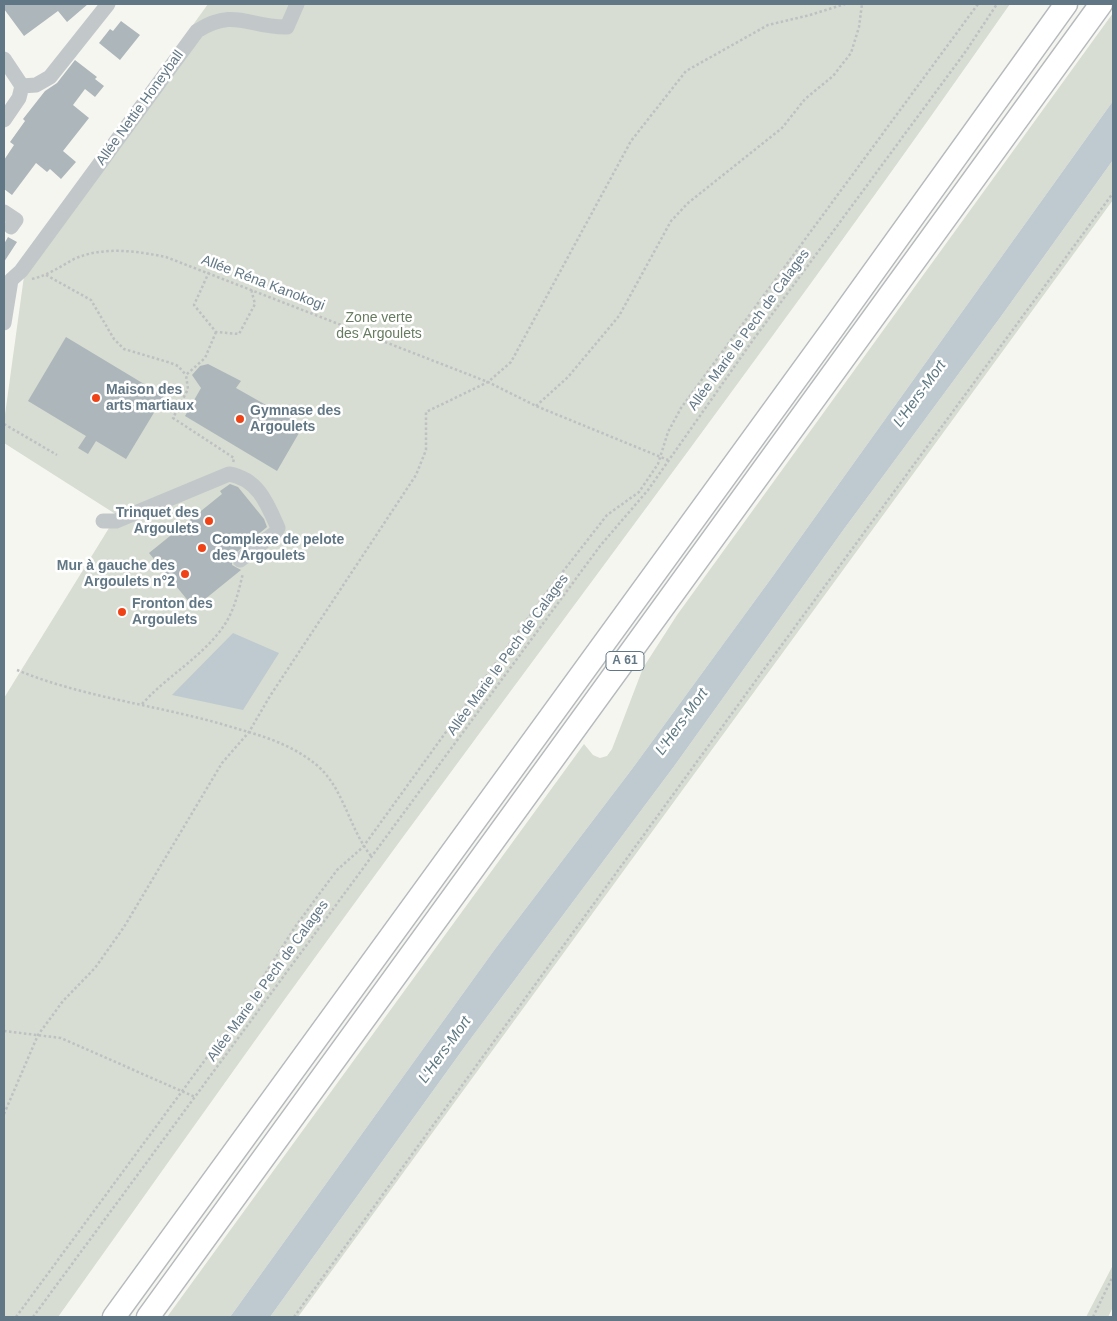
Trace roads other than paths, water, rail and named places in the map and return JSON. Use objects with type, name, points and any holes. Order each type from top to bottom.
[{"type":"highway","name":"A 61","points":[[114,1317],[869,279],[1066,4]]},
{"type":"highway","name":"A 61","points":[[148,1317],[1101,4]]},
{"type":"street","points":[[22,86],[36,85],[50,76],[108,4]]},
{"type":"street","name":"Allée Nettie Honeyball","points":[[7,280],[21,271],[197,31],[222,19],[244,20],[267,26],[287,27],[297,4]]},
{"type":"street","points":[[4,59],[22,86],[19,98],[4,120]]},
{"type":"street","points":[[4,212],[16,220],[11,227]]},
{"type":"street","points":[[4,323],[7,280]]},
{"type":"street","points":[[102,521],[116,521],[229,474],[240,476],[257,487],[278,528],[275,533],[240,560]]},
{"type":"water","name":"L'Hers-Mort","points":[[1113,101],[1113,160],[1002,315],[844,529],[675,765],[466,1045],[270,1317],[230,1317],[495,949],[632,769],[770,580]]},
{"type":"water","points":[[233,633],[279,653],[243,710],[172,695]]},
{"type":"place","name":"Maison des arts martiaux","points":[[96,398]]},
{"type":"place","name":"Gymnase des Argoulets","points":[[240,419]]},
{"type":"place","name":"Trinquet des Argoulets","points":[[209,521]]},
{"type":"place","name":"Complexe de pelote des Argoulets","points":[[202,548]]},
{"type":"place","name":"Mur à gauche des Argoulets n°2","points":[[185,574]]},
{"type":"place","name":"Fronton des Argoulets","points":[[122,612]]},
{"type":"park label","name":"Zone verte des Argoulets","points":[[379,326]]}]
